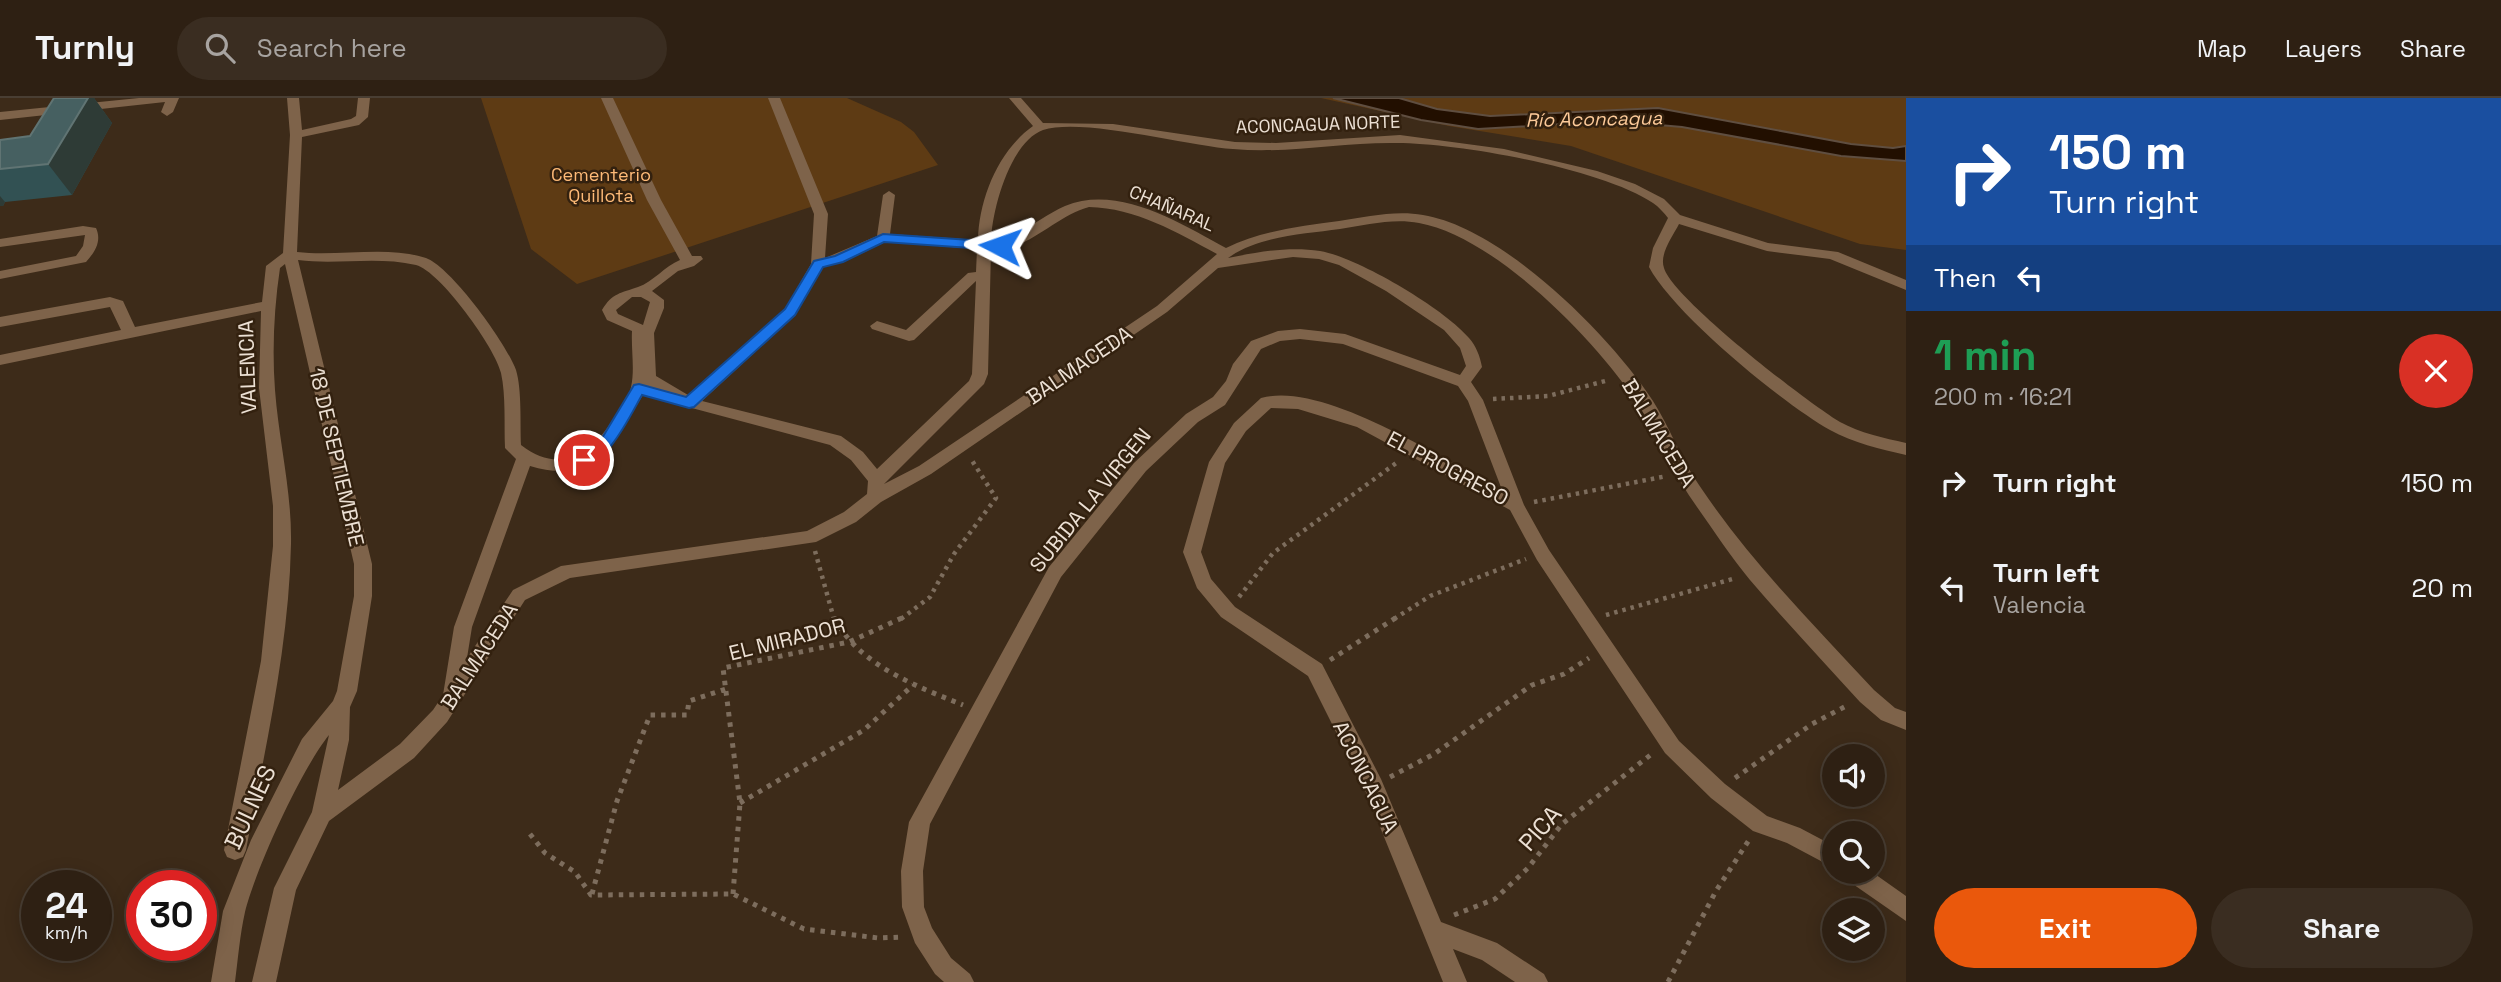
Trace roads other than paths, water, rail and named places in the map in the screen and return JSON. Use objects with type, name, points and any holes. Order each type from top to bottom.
[{"type":"street","points":[[0,116],[173,98],[167,112]]},
{"type":"street","name":"18 DE SEPTIEMBRE","points":[[293,98],[296,135],[290,255],[362,564],[363,596],[347,691],[340,707],[339,740],[322,814]]},
{"type":"street","points":[[296,135],[355,122],[362,117],[364,98]]},
{"type":"street","points":[[290,255],[313,258],[375,257],[423,262],[443,277],[495,342],[509,372],[513,449],[524,459],[554,467],[584,460],[607,442],[639,389],[639,329],[620,323],[609,310],[617,298],[642,291],[673,268],[693,261],[654,200],[607,98]]},
{"type":"street","points":[[689,403],[790,312],[818,264],[821,214],[774,98]]},
{"type":"street","points":[[639,389],[835,440],[857,456],[876,488],[976,384],[980,374],[985,219],[990,195],[1017,152],[1033,131],[1040,127],[1016,98]]},
{"type":"street","name":"ACONCAGUA NORTE","points":[[1040,127],[1108,127],[1209,144],[1264,148],[1401,139],[1529,156],[1637,190],[1664,204],[1675,218]]},
{"type":"street","points":[[818,264],[839,259],[883,238],[889,195]]},
{"type":"street","name":"CHAÑARAL","points":[[883,238],[986,246],[1009,243],[1071,208],[1098,201],[1132,209],[1226,253]]},
{"type":"street","name":"BALMACEDA","points":[[264,982],[285,888],[322,814],[407,751],[451,701],[519,595],[546,579],[567,571],[810,537],[850,517],[876,488],[960,446],[1162,309],[1226,253],[1248,242],[1366,220],[1398,217],[1435,222],[1478,240],[1516,267],[1564,309],[1626,375],[1706,511],[1755,573],[1867,696],[1888,714],[1906,721]]},
{"type":"street","points":[[1906,285],[1833,255],[1767,247],[1675,218],[1658,253],[1656,269],[1669,289],[1716,333],[1824,419],[1856,434],[1906,449]]},
{"type":"street","points":[[0,243],[83,230],[91,231],[92,235],[87,254],[81,259],[0,275]]},
{"type":"street","points":[[1212,266],[1249,257],[1300,251],[1322,253],[1353,264],[1449,327],[1473,352],[1474,366],[1463,382],[1475,400],[1516,505]]},
{"type":"street","name":"VALENCIA","points":[[235,850],[277,618],[282,545],[280,484],[267,387],[268,305],[274,266],[290,255]]},
{"type":"street","points":[[877,326],[909,336],[973,276],[982,276]]},
{"type":"street","points":[[642,291],[657,300],[657,308],[647,333],[648,378],[689,403]]},
{"type":"street","points":[[0,322],[110,302],[118,304],[130,333]]},
{"type":"street","points":[[0,360],[268,305]]},
{"type":"street","name":"SUBIDA LA VIRGEN","points":[[962,982],[943,965],[923,935],[913,907],[912,871],[920,822],[1055,572],[1140,467],[1192,418],[1219,401],[1233,383],[1238,368],[1256,345],[1278,335],[1300,334],[1345,339],[1463,382]]},
{"type":"street","name":"EL PROGRESO","points":[[1228,612],[1203,583],[1192,552],[1217,462],[1255,411],[1267,402],[1303,404],[1357,421],[1414,450],[1473,485],[1516,505],[1585,620],[1672,747],[1718,791],[1760,824],[1792,835],[1822,851]]},
{"type":"street","points":[[451,701],[463,627],[524,459]]},
{"type":"street","name":"ACONCAGUA","points":[[1228,612],[1315,670],[1374,786],[1455,982]]},
{"type":"street","name":"BULNES","points":[[223,982],[234,911],[259,847],[309,745],[340,707]]},
{"type":"street","points":[[1871,884],[1906,910]]},
{"type":"street","points":[[1431,926],[1489,951],[1536,982]]},
{"type":"water","name":"Río Aconcagua","points":[[1333,98],[1399,98],[1437,109],[1490,116],[1658,108],[1851,144],[1893,148],[1906,146],[1906,161],[1841,156],[1682,127],[1614,121],[1478,129],[1421,120]]},
{"type":"park label","name":"Cementerio Quillota","points":[[601,184]]}]
